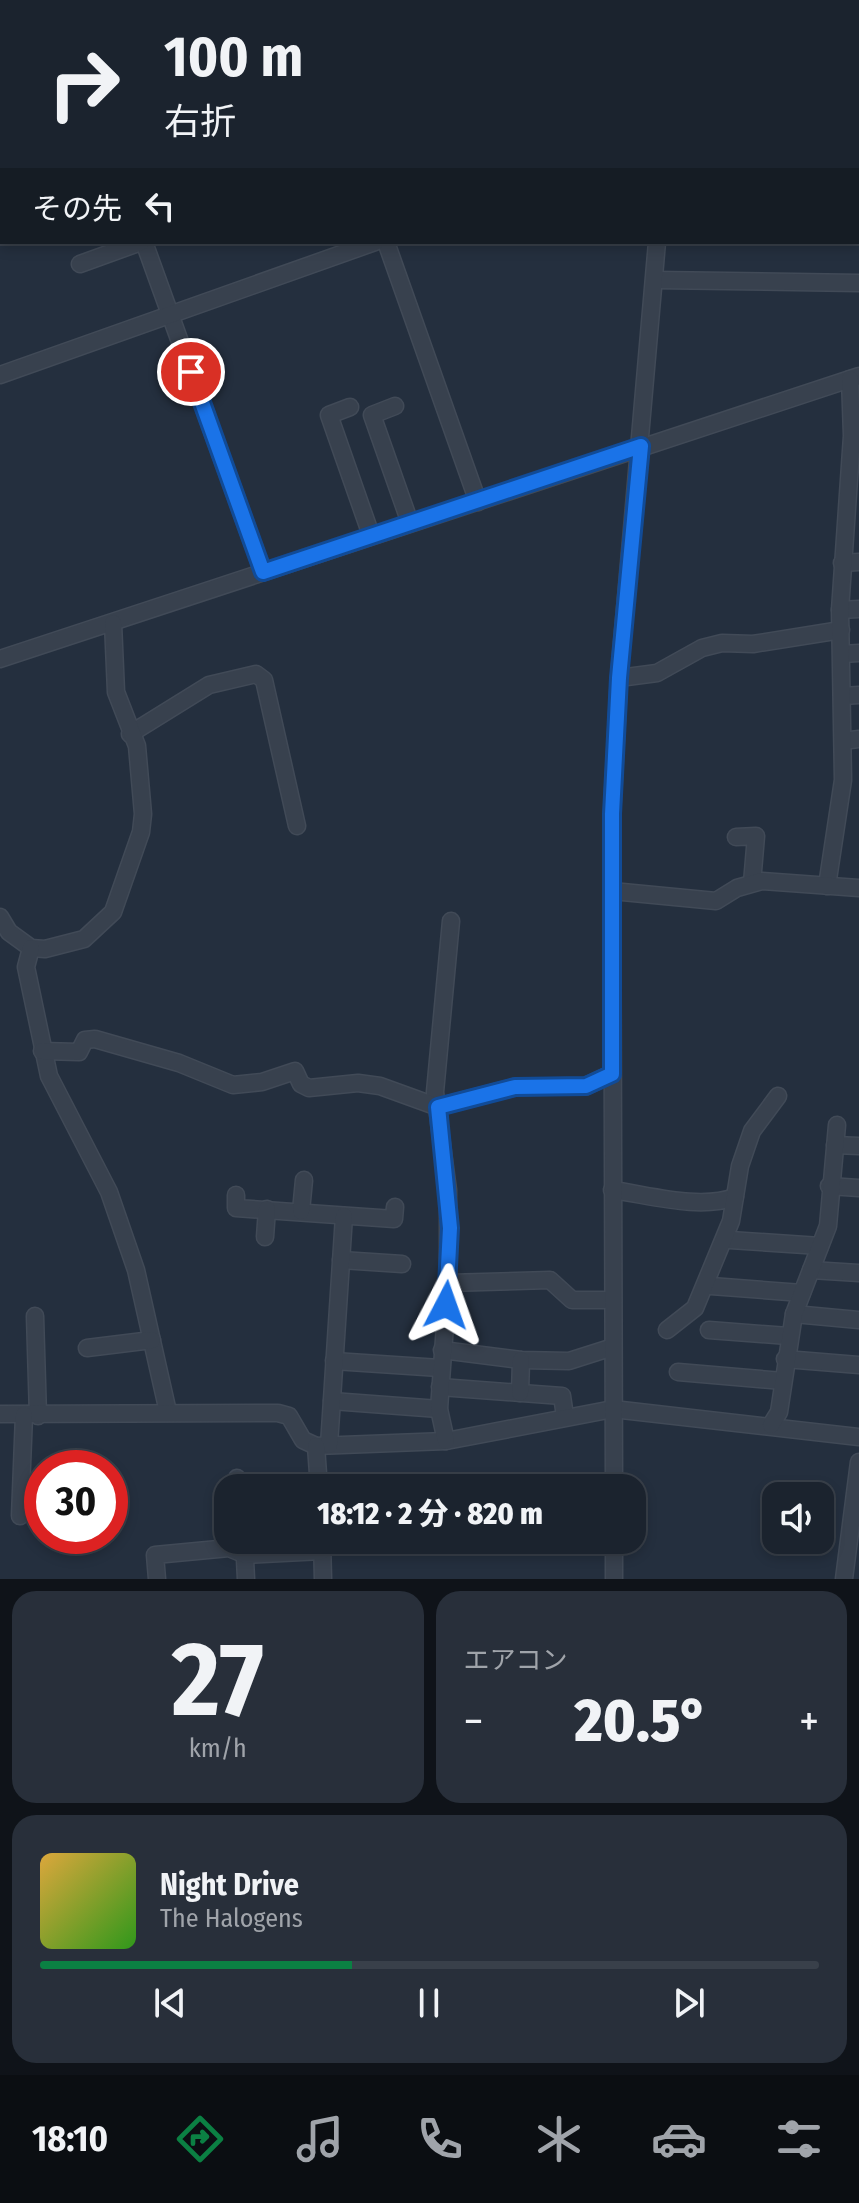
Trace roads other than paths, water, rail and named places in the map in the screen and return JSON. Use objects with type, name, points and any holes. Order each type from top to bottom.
[{"type":"street","points":[[80,264],[136,244]]},
{"type":"street","points":[[143,244],[263,572]]},
{"type":"street","points":[[0,375],[369,244]]},
{"type":"street","points":[[387,244],[478,502]]},
{"type":"street","points":[[614,1474],[612,891],[619,678],[657,244]]},
{"type":"street","points":[[655,280],[859,283]]},
{"type":"street","points":[[0,659],[848,380],[852,436],[851,518],[842,563],[840,610],[841,630],[851,653],[851,740],[827,886]]},
{"type":"street","points":[[395,406],[372,415],[410,523]]},
{"type":"street","points":[[350,407],[329,415],[371,535]]},
{"type":"street","points":[[842,563],[859,562]]},
{"type":"street","points":[[840,610],[859,609]]},
{"type":"street","points":[[2,928],[31,948],[45,949],[77,943],[113,912],[141,832],[143,814],[137,746],[116,692],[113,623]]},
{"type":"street","points":[[619,678],[657,673],[702,648],[722,643],[753,644],[841,630]]},
{"type":"street","points":[[130,734],[209,685],[256,674],[264,680],[297,826]]},
{"type":"street","points":[[736,837],[756,836],[752,883]]},
{"type":"street","points":[[612,891],[716,901],[752,883],[859,888]]},
{"type":"street","points":[[446,1441],[439,1409],[448,1283],[448,1190],[438,1107],[437,1052],[451,921]]},
{"type":"street","points":[[31,948],[26,967],[42,1051],[57,1095],[109,1192],[136,1270],[168,1412]]},
{"type":"street","points":[[42,1051],[59,1054],[79,1052],[85,1040],[95,1039],[179,1063],[233,1085],[262,1082],[295,1071],[301,1084],[309,1088],[358,1083],[380,1086],[438,1107],[515,1087],[586,1086],[612,1074]]},
{"type":"street","points":[[667,1330],[695,1308],[731,1221],[752,1131],[778,1096]]},
{"type":"street","points":[[771,1425],[779,1412],[788,1336],[794,1314],[828,1226],[829,1186],[837,1125]]},
{"type":"street","points":[[835,1145],[859,1146]]},
{"type":"street","points":[[301,1211],[304,1180]]},
{"type":"street","points":[[829,1186],[859,1188]]},
{"type":"street","points":[[612,1190],[683,1200],[721,1202],[735,1197]]},
{"type":"street","points":[[236,1195],[236,1208],[394,1219],[395,1207]]},
{"type":"street","points":[[265,1237],[267,1209]]},
{"type":"street","points":[[320,1474],[332,1401],[344,1216]]},
{"type":"street","points":[[730,1240],[820,1246]]},
{"type":"street","points":[[341,1260],[402,1264]]},
{"type":"street","points":[[811,1270],[859,1273]]},
{"type":"street","points":[[448,1283],[550,1280],[572,1300],[613,1300]]},
{"type":"street","points":[[711,1286],[802,1293]]},
{"type":"street","points":[[794,1314],[859,1320]]},
{"type":"street","points":[[20,1516],[31,1416],[35,1316]]},
{"type":"street","points":[[709,1330],[788,1336]]},
{"type":"street","points":[[87,1348],[152,1340]]},
{"type":"street","points":[[442,1350],[521,1360],[569,1361],[613,1347]]},
{"type":"street","points":[[785,1359],[859,1365]]},
{"type":"street","points":[[520,1393],[521,1360]]},
{"type":"street","points":[[334,1361],[440,1368]]},
{"type":"street","points":[[678,1372],[783,1381]]},
{"type":"street","points":[[440,1387],[562,1396],[565,1416]]},
{"type":"street","points":[[332,1401],[439,1409]]},
{"type":"street","points":[[0,1414],[278,1413],[289,1416],[303,1440],[323,1446],[446,1441],[613,1409],[859,1437]]},
{"type":"street","points":[[844,1579],[859,1462]]},
{"type":"street","points":[[157,1579],[155,1555],[214,1549]]},
{"type":"street","points":[[245,1554],[246,1579]]},
{"type":"street","points":[[322,1554],[323,1579]]},
{"type":"street","points":[[614,1554],[614,1579]]}]
